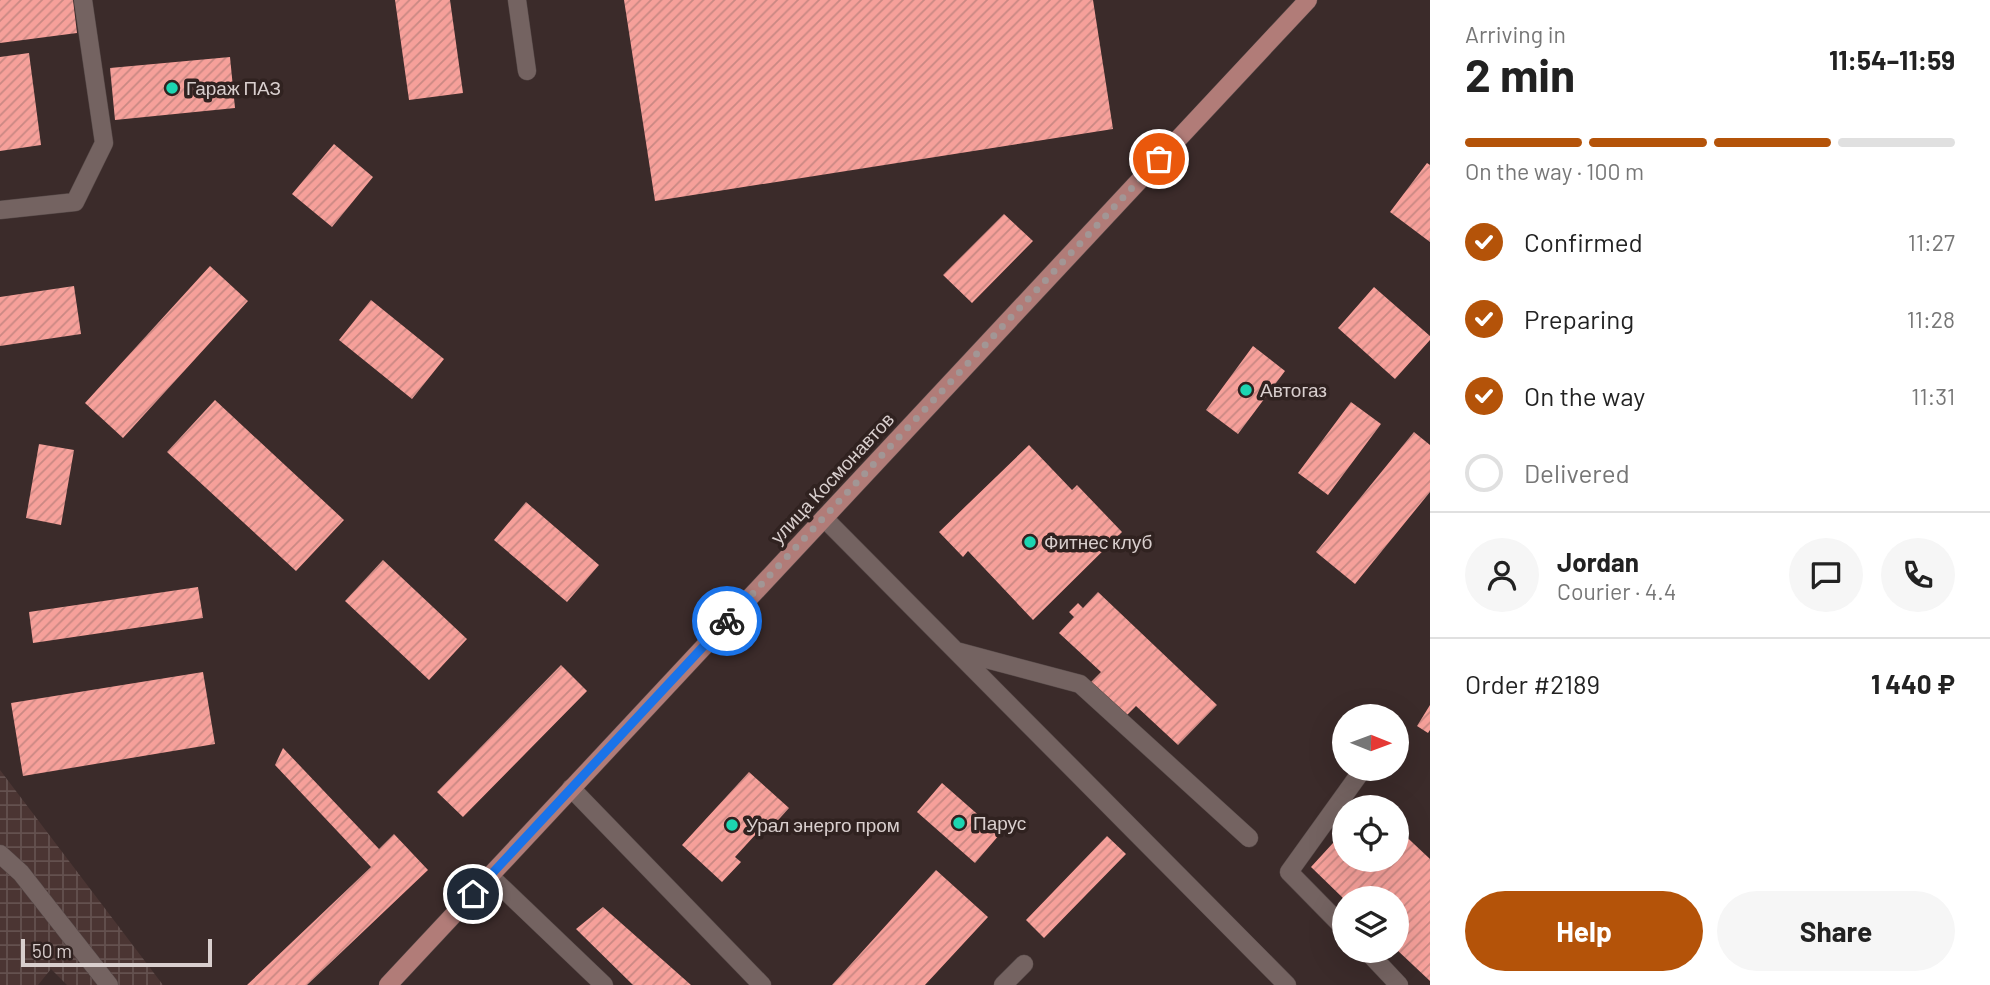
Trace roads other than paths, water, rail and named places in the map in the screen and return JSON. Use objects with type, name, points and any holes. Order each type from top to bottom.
[{"type":"main road","name":"улица Космонавтов","points":[[388,985],[1308,0]]},
{"type":"lane","points":[[0,210],[75,202],[104,143],[83,0]]},
{"type":"lane","points":[[517,0],[527,71]]},
{"type":"lane","points":[[824,518],[1287,985]]},
{"type":"lane","points":[[956,651],[1080,684],[1249,838]]},
{"type":"lane","points":[[1332,916],[1289,872],[1354,781]]},
{"type":"lane","points":[[571,788],[762,985]]},
{"type":"lane","points":[[0,854],[21,873],[108,985]]},
{"type":"lane","points":[[490,876],[604,985]]},
{"type":"lane","points":[[1378,963],[1399,985]]},
{"type":"lane","points":[[1003,985],[1024,964]]},
{"type":"place","name":"Гараж ПАЗ","points":[[172,88]]},
{"type":"place","name":"Автогаз","points":[[1246,390]]},
{"type":"place","name":"Фитнес клуб","points":[[1030,542]]},
{"type":"place","name":"Парус","points":[[959,823]]},
{"type":"place","name":"Урал энерго пром","points":[[732,825]]}]
